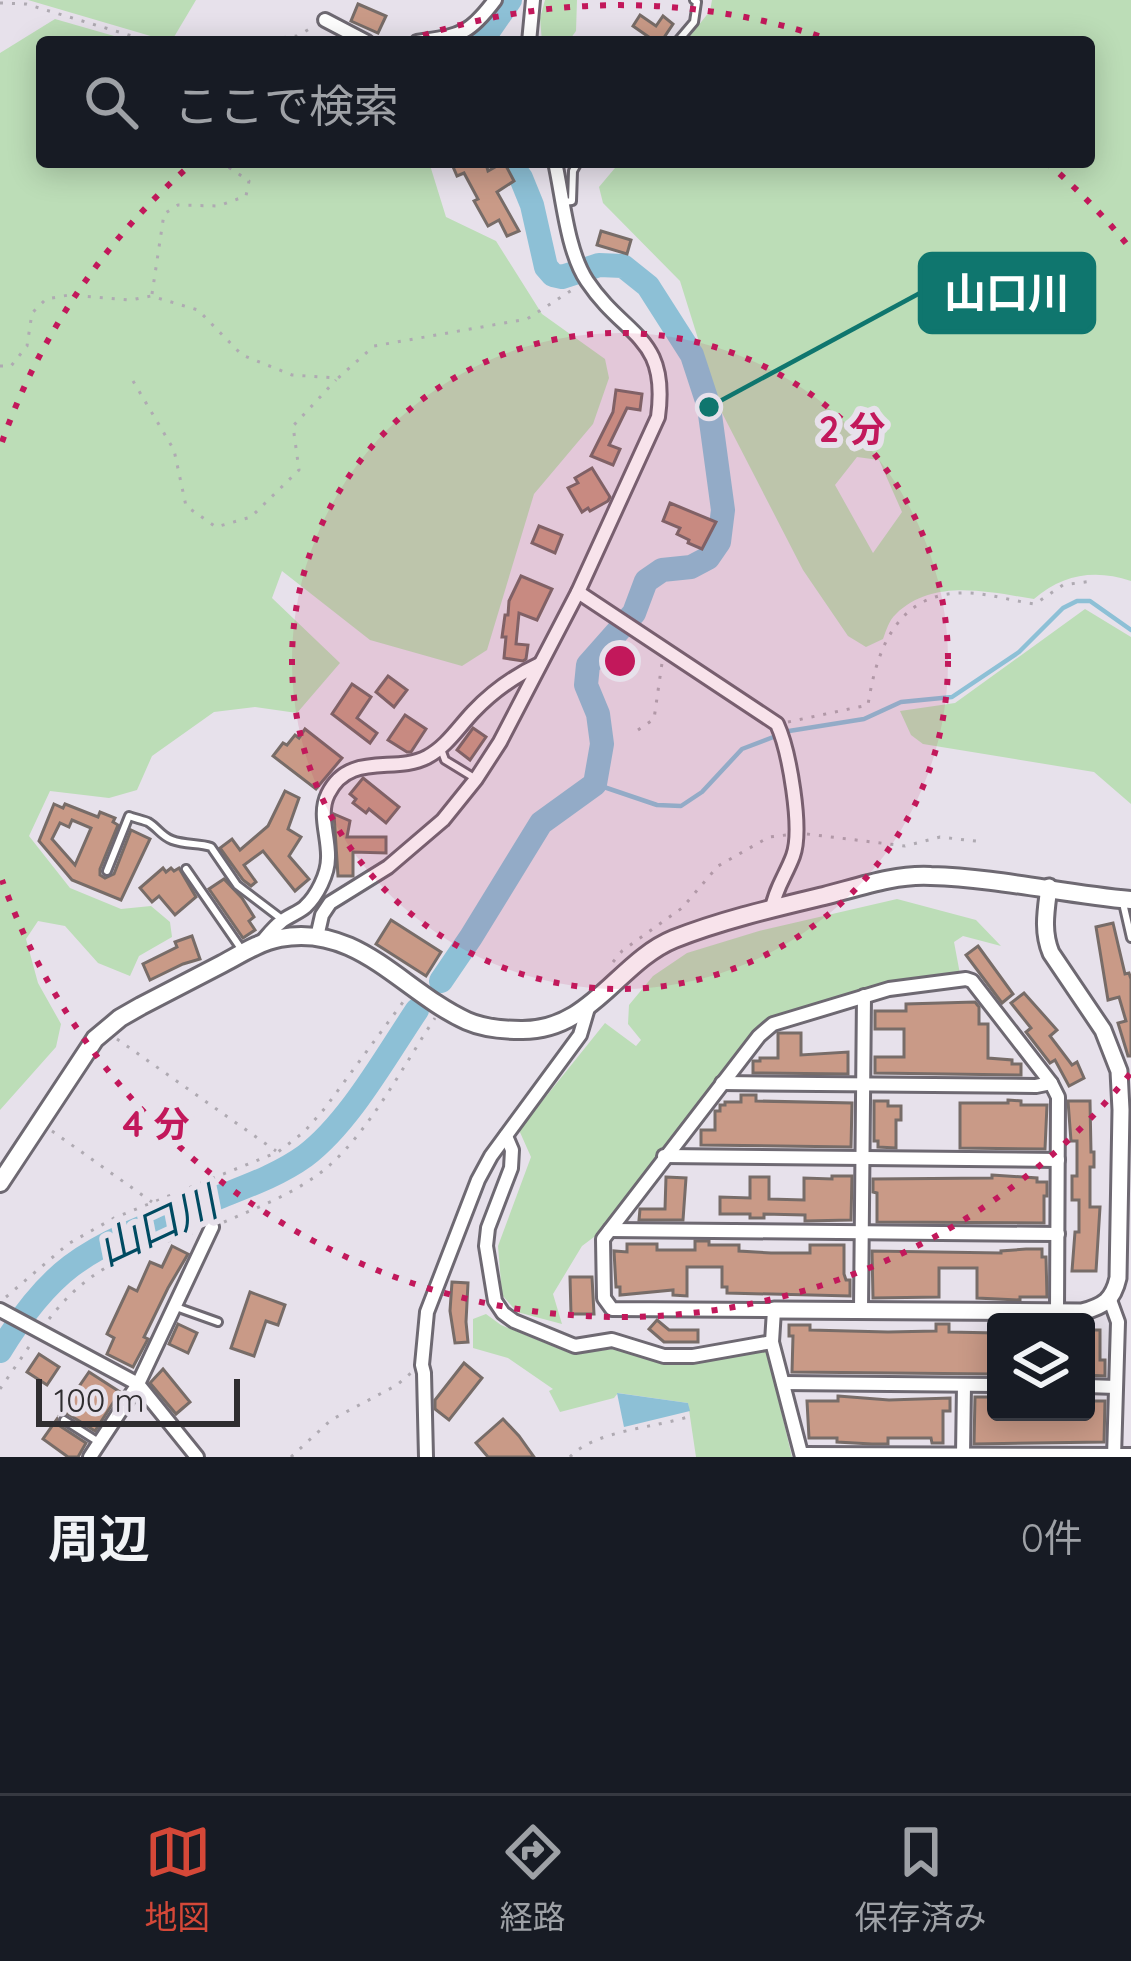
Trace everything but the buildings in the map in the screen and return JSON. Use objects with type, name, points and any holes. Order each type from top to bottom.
[{"type":"main road","points":[[0,1184],[85,1053],[105,1031],[141,1006],[276,939],[316,937],[346,943],[470,1023],[527,1031],[588,1008],[669,941],[895,878],[929,875],[1126,900]]},
{"type":"street","points":[[454,36],[480,20],[495,0]]},
{"type":"street","points":[[529,36],[531,1]]},
{"type":"street","points":[[325,20],[356,36]]},
{"type":"street","points":[[316,937],[330,903],[388,867],[442,820],[476,779],[578,592],[658,417],[662,390],[658,366],[648,347],[586,280],[575,256],[556,168]]},
{"type":"street","points":[[578,592],[777,724],[785,743],[797,833],[794,854],[772,909]]},
{"type":"street","points":[[251,949],[304,908],[316,892],[328,861],[324,808],[339,780],[372,764],[406,764],[441,749],[497,689],[541,663]]},
{"type":"street","points":[[1048,887],[1046,941],[1103,1030],[1119,1071],[1118,1278],[1110,1300],[1082,1312],[1058,1312],[612,1309],[604,1298],[603,1239],[759,1036],[773,1024],[864,996],[966,979],[1058,1097],[1058,1312]]},
{"type":"street","points":[[861,1310],[864,996]]},
{"type":"street","points":[[426,1457],[422,1365],[427,1312],[478,1180],[580,1035],[588,1008]]},
{"type":"street","points":[[722,1083],[1051,1083]]},
{"type":"street","points":[[506,1136],[512,1150],[511,1168],[486,1246],[495,1301],[514,1321],[574,1346],[612,1340],[664,1356],[693,1356],[772,1342]]},
{"type":"street","points":[[664,1156],[1058,1160]]},
{"type":"street","points":[[91,1457],[138,1384],[212,1227]]},
{"type":"street","points":[[610,1230],[1058,1234]]},
{"type":"street","points":[[1110,1300],[1118,1322],[1114,1457]]},
{"type":"street","points":[[0,1306],[138,1384],[196,1457]]},
{"type":"street","points":[[774,1310],[772,1342],[802,1455],[1131,1455]]},
{"type":"street","points":[[783,1383],[987,1385]]},
{"type":"street","points":[[963,1455],[964,1385]]},
{"type":"street","points":[[1095,1386],[1116,1387]]},
{"type":"lane","points":[[682,36],[694,22],[694,0]]},
{"type":"lane","points":[[564,202],[572,201],[575,168]]},
{"type":"lane","points":[[441,749],[445,760],[476,779]]},
{"type":"lane","points":[[107,872],[129,816],[147,821],[174,841],[205,844],[237,885],[283,920]]},
{"type":"lane","points":[[186,869],[251,949]]},
{"type":"lane","points":[[1126,900],[1131,938]]},
{"type":"lane","points":[[304,908],[330,903]]},
{"type":"lane","points":[[174,1306],[218,1322]]},
{"type":"lane","points":[[64,1420],[100,1442]]},
{"type":"path","points":[[0,3],[26,4],[132,36]]},
{"type":"path","points":[[298,36],[325,20]]},
{"type":"path","points":[[152,296],[164,214],[178,205],[218,206],[246,196],[249,181],[230,168]]},
{"type":"path","points":[[133,381],[174,450],[186,506],[216,527],[251,518],[299,470],[293,426],[374,346],[527,319],[586,280]]},
{"type":"path","points":[[0,366],[11,366],[27,346],[32,314],[46,298],[131,300],[152,296],[198,310],[242,355],[292,375],[338,379]]},
{"type":"path","points":[[777,724],[868,704],[873,673],[897,621],[925,599],[968,593],[1035,604],[1064,585],[1092,581]]},
{"type":"path","points":[[638,730],[654,719],[664,649]]},
{"type":"path","points":[[610,966],[622,951],[682,908],[718,866],[769,838],[797,833],[905,846],[940,837],[984,842]]},
{"type":"path","points":[[0,1306],[68,1244],[114,1219],[278,1152],[304,1132],[414,987]]},
{"type":"path","points":[[0,1389],[63,1301],[91,1276],[118,1258],[280,1198],[328,1166],[354,1140],[442,1007]]},
{"type":"path","points":[[105,1031],[278,1152]]},
{"type":"path","points":[[39,1122],[154,1203]]},
{"type":"path","points":[[291,1457],[331,1420],[397,1385],[422,1365]]},
{"type":"path","points":[[570,1457],[580,1447],[605,1437],[691,1416]]},
{"type":"green space","points":[[28,0],[196,0],[175,36],[151,36]]},
{"type":"green space","points":[[545,0],[577,0],[572,36],[542,36]]},
{"type":"green space","points":[[712,0],[1131,0],[1131,581],[1080,576],[1034,599],[962,590],[927,595],[894,616],[883,639],[866,647],[848,636],[803,570],[720,409],[680,281],[603,203],[599,187],[615,168],[1095,168],[1095,36],[690,36],[710,11]],"holes":[[[857,457],[879,460],[902,512],[873,553],[835,485]]]},
{"type":"green space","points":[[55,19],[114,36],[36,36],[36,168],[431,168],[446,217],[496,241],[542,314],[605,359],[609,378],[593,424],[534,494],[487,650],[462,666],[370,640],[282,571],[272,598],[340,663],[297,713],[255,707],[214,712],[152,756],[137,790],[109,798],[50,791],[29,836],[70,888],[121,909],[151,906],[170,922],[172,937],[139,956],[130,976],[98,963],[65,926],[38,921],[26,939],[38,983],[61,1024],[56,1047],[0,1110],[0,53]]},
{"type":"green space","points":[[1085,609],[1131,637],[1131,804],[1094,772],[923,744],[911,735],[900,711],[955,703]]},
{"type":"green space","points":[[897,899],[976,920],[1001,946],[963,936],[954,942],[960,974],[879,985],[765,1023],[598,1234],[582,1246],[553,1294],[562,1324],[517,1312],[502,1295],[498,1246],[531,1157],[519,1130],[605,1023],[636,1046],[641,1040],[628,1024],[629,1005],[653,976],[687,953]]},
{"type":"green space","points":[[486,1314],[501,1325],[572,1354],[614,1349],[656,1361],[693,1362],[767,1351],[792,1457],[696,1457],[688,1403],[618,1393],[560,1412],[549,1391],[553,1389],[508,1358],[473,1348],[473,1319]]},
{"type":"water","points":[[617,1393],[688,1403],[690,1411],[624,1427]]},
{"type":"waterway","name":"山口川","points":[[485,36],[510,0]]},
{"type":"waterway","name":"山口川","points":[[441,981],[541,823],[595,784],[602,744],[598,714],[586,685],[588,665],[634,613],[646,581],[662,570],[691,567],[708,558],[719,542],[723,510],[709,407],[692,355],[648,286],[623,266],[599,265],[562,277],[553,275],[546,267],[532,205],[514,168]]},
{"type":"waterway","points":[[595,784],[657,805],[681,806],[702,792],[742,749],[789,731],[864,719],[901,702],[952,697],[1019,652],[1063,608],[1077,601],[1090,601],[1131,630]]},
{"type":"waterway","name":"山口川","points":[[0,1351],[41,1294],[88,1255],[144,1226],[265,1179],[305,1156],[352,1107],[417,1010]]},
{"type":"place","name":"山口川","points":[[709,407]]}]
